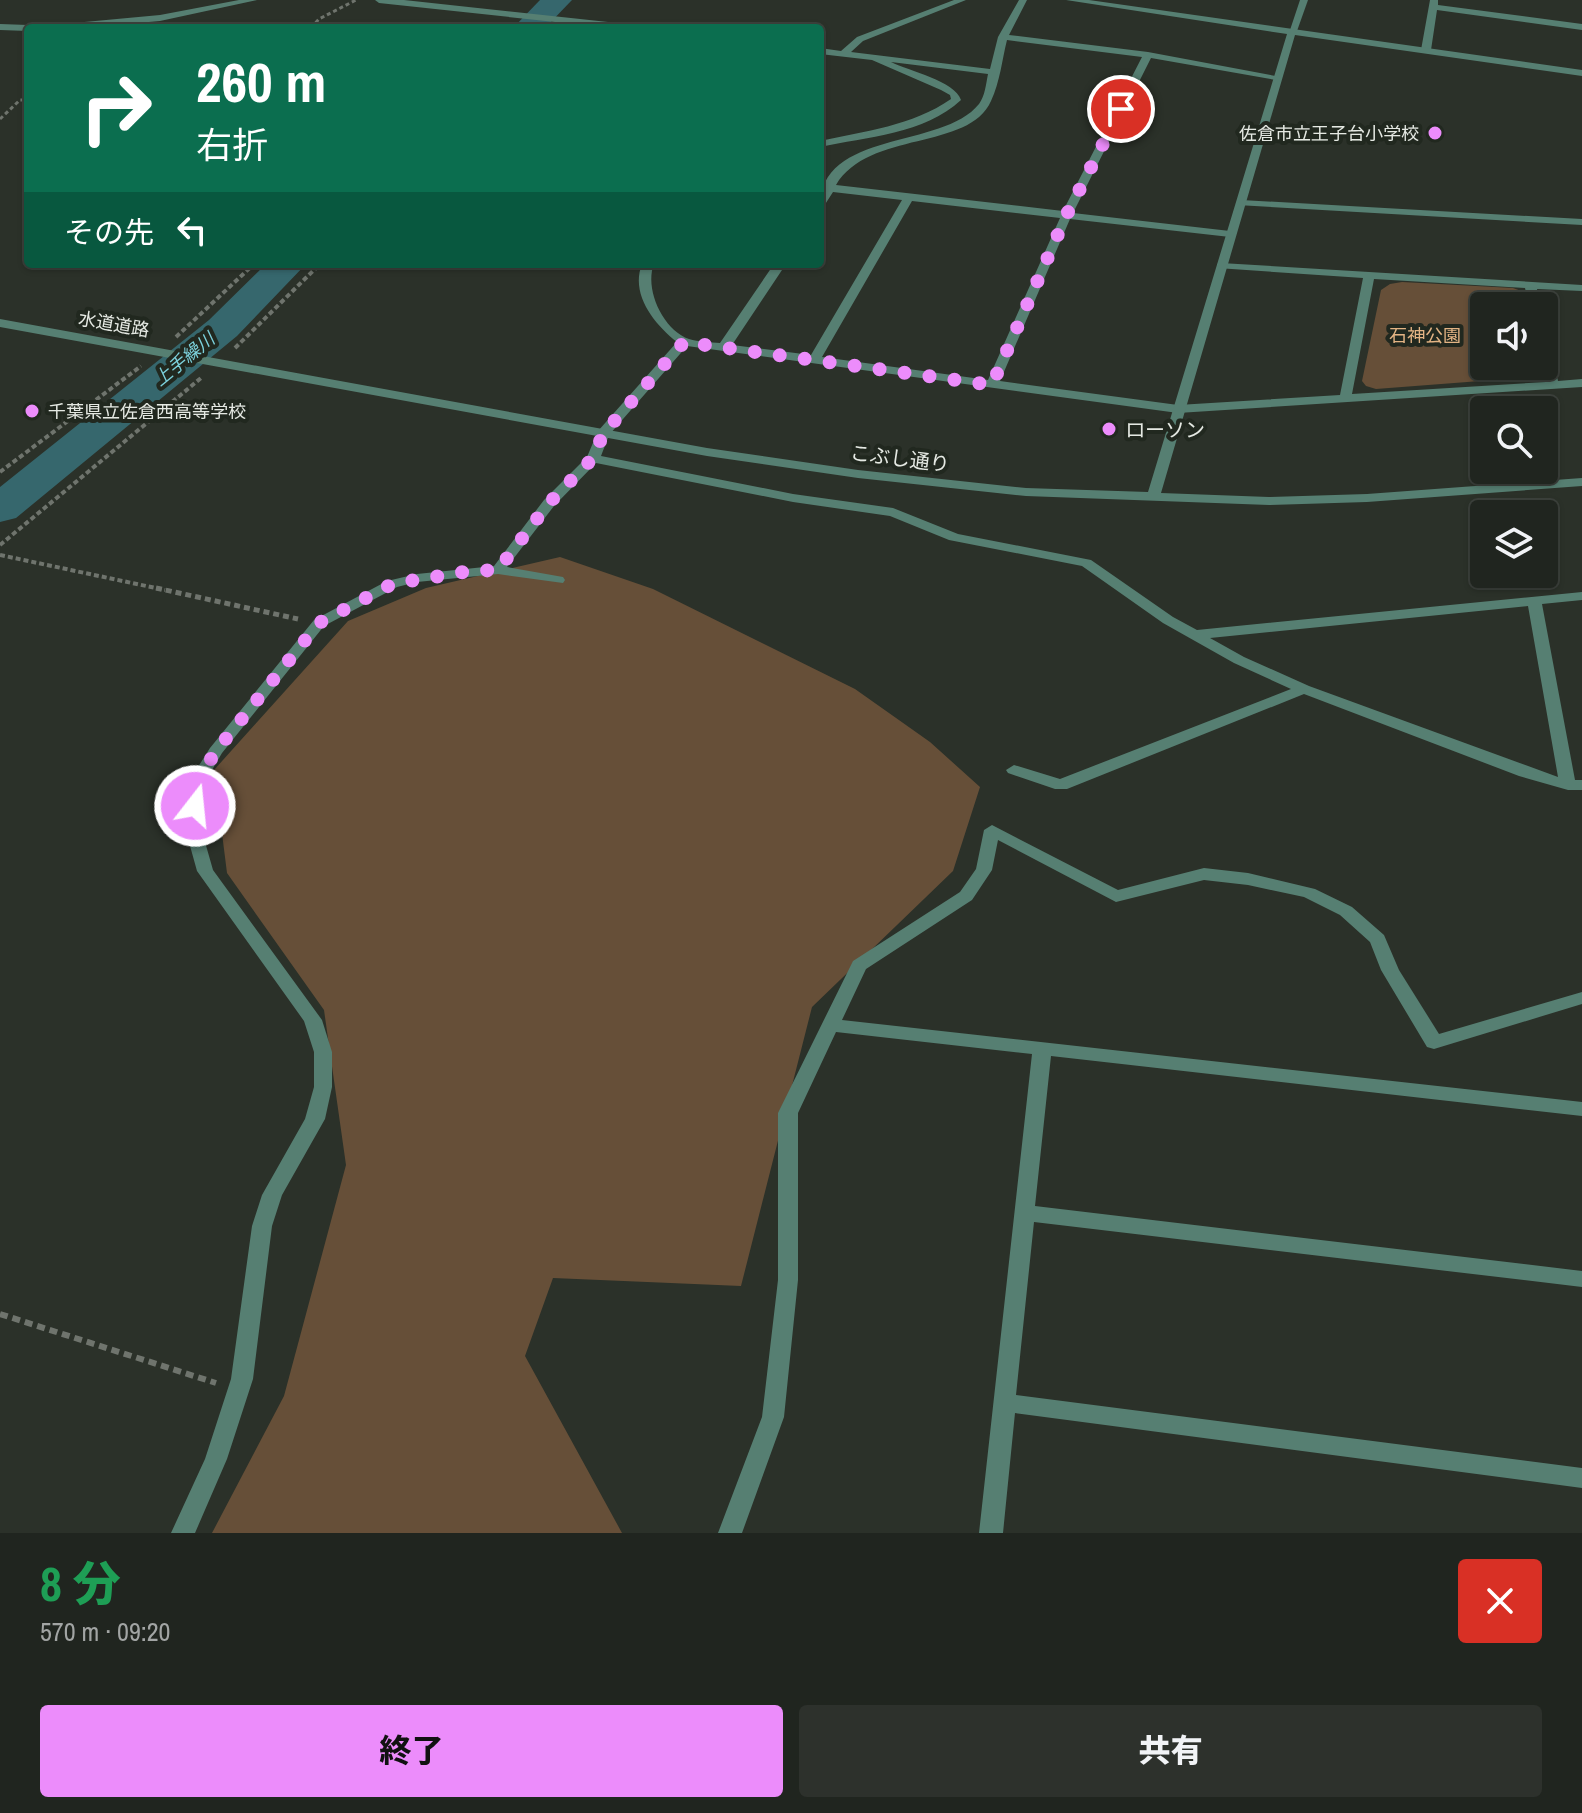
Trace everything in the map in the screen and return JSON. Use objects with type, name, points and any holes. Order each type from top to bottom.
[{"type":"street","points":[[95,24],[160,18],[253,0]]},
{"type":"street","points":[[379,0],[599,24]]},
{"type":"street","points":[[843,54],[860,39],[962,0]]},
{"type":"street","points":[[824,198],[839,171],[851,161],[882,148],[930,136],[980,110],[986,102],[1003,37],[1023,0]]},
{"type":"street","points":[[1070,0],[1582,73]]},
{"type":"street","points":[[1153,498],[1276,77],[1304,0]]},
{"type":"street","points":[[1426,50],[1433,4],[1582,27]]},
{"type":"street","points":[[0,27],[24,28]]},
{"type":"street","points":[[1003,37],[1148,55],[1276,77]]},
{"type":"street","points":[[824,52],[995,72]]},
{"type":"street","points":[[992,385],[1066,216],[1148,55]]},
{"type":"street","points":[[824,143],[907,125],[956,100],[954,93],[947,88],[898,72],[875,58]]},
{"type":"street","points":[[830,188],[1230,234]]},
{"type":"street","points":[[814,360],[909,197]]},
{"type":"street","points":[[1241,203],[1582,222]]},
{"type":"street","points":[[1221,266],[1582,288]]},
{"type":"street","points":[[645,268],[646,293],[672,335],[684,342],[1178,409],[1582,383]]},
{"type":"street","points":[[724,347],[777,268]]},
{"type":"street","points":[[1345,399],[1369,275]]},
{"type":"street","points":[[1530,285],[1532,292]]},
{"type":"street","name":"水道道路","points":[[0,323],[222,361]]},
{"type":"street","points":[[498,570],[549,503],[593,458],[603,434],[684,342]]},
{"type":"street","name":"こぶし通り","points":[[222,361],[603,434],[858,474],[1026,492],[1269,501],[1367,498],[1582,482]]},
{"type":"street","points":[[1552,380],[1553,384]]},
{"type":"street","points":[[593,458],[793,498],[893,512],[954,537],[1086,563],[1194,635],[1239,660],[1304,689],[1575,785]]},
{"type":"street","points":[[183,1533],[216,1459],[238,1390],[262,1226],[272,1195],[315,1119],[323,1087],[323,1052],[313,1020],[205,871],[195,835],[195,806],[201,775],[216,751],[319,623],[392,584],[470,571],[498,570],[558,580]]},
{"type":"street","points":[[1194,635],[1582,596]]},
{"type":"street","points":[[1534,601],[1575,785]]},
{"type":"street","points":[[1014,770],[1061,785],[1304,689]]},
{"type":"street","points":[[730,1533],[773,1417],[788,1280],[788,1113],[859,965],[966,896],[984,870],[992,830],[1116,896],[1204,874],[1248,879],[1309,893],[1346,911],[1378,939],[1390,970],[1434,1042],[1582,998]]},
{"type":"street","points":[[829,1025],[1582,1109]]},
{"type":"street","points":[[991,1533],[1042,1049]]},
{"type":"street","points":[[1025,1213],[1582,1279]]},
{"type":"street","points":[[1005,1403],[1582,1478]]},
{"type":"path","points":[[315,24],[356,0]]},
{"type":"path","points":[[0,119],[20,100],[24,100]]},
{"type":"path","points":[[0,472],[162,351],[250,268]]},
{"type":"path","points":[[0,545],[222,361],[316,268]]},
{"type":"path","points":[[0,555],[319,623]]},
{"type":"path","points":[[0,1314],[238,1390]]},
{"type":"green space","name":"石神公園","points":[[1390,284],[1513,288],[1524,292],[1470,292],[1470,380],[1494,380],[1376,389],[1366,386],[1362,381],[1381,290]]},
{"type":"green space","points":[[560,557],[653,589],[855,689],[930,742],[980,787],[953,871],[812,1007],[741,1286],[553,1278],[525,1356],[622,1533],[212,1533],[284,1396],[346,1165],[324,1010],[227,873],[214,770],[348,621],[426,588]]},
{"type":"waterway","name":"上手繰川","points":[[532,24],[557,0]]},
{"type":"waterway","name":"上手繰川","points":[[0,509],[223,328],[283,268]]},
{"type":"place","name":"佐倉市立王子台小学校","points":[[1435,133]]},
{"type":"place","name":"千葉県立佐倉西高等学校","points":[[32,411]]},
{"type":"place","name":"ローソン","points":[[1109,429]]},
{"type":"route","points":[[195,806],[201,775],[216,751],[319,623],[392,584],[417,578],[498,570],[549,503],[593,458],[603,434],[684,342],[992,385],[1066,216],[1121,109]]}]
